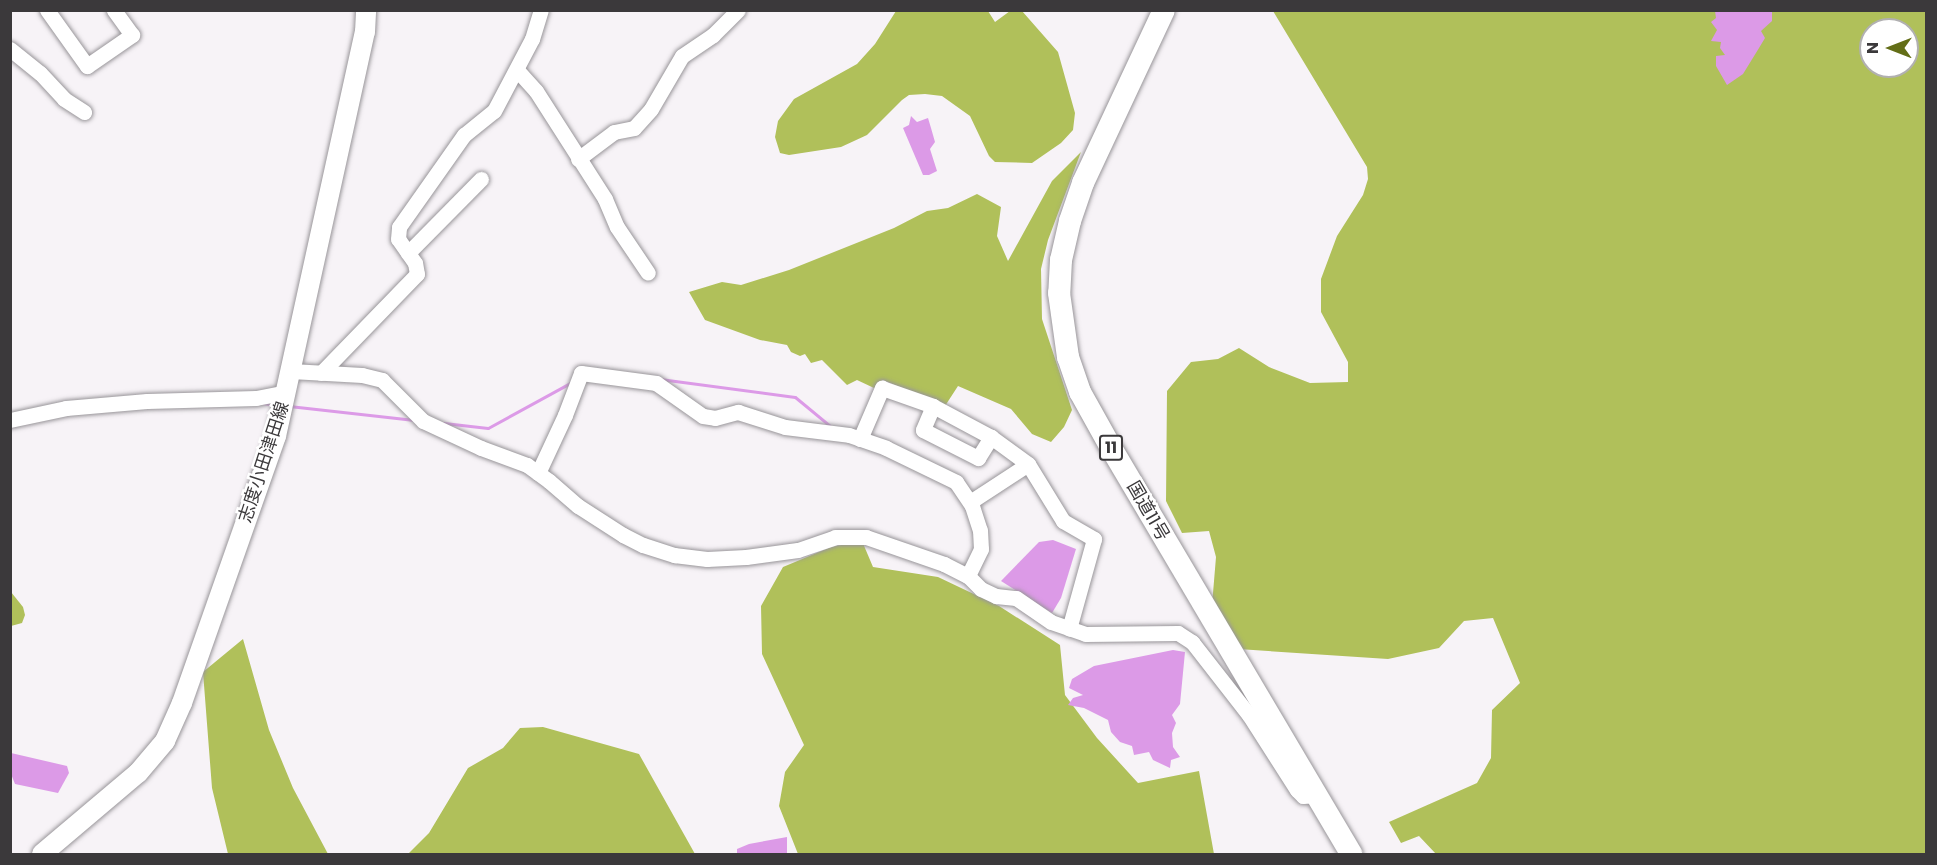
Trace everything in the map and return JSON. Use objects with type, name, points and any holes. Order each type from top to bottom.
[{"type":"highway","name":"国道11号","points":[[1164,10],[1083,183],[1070,220],[1061,260],[1059,293],[1068,357],[1080,392],[1110,447],[1351,855]]},
{"type":"main road","name":"志度小田津田線","points":[[42,855],[138,773],[165,741],[182,703],[223,579],[262,479],[286,392],[365,32],[366,10]]},
{"type":"street","points":[[47,10],[87,66],[132,35],[114,10]]},
{"type":"street","points":[[321,374],[417,274],[415,263],[398,239],[399,227],[464,135],[494,111],[532,39],[541,10]]},
{"type":"street","points":[[578,159],[614,132],[634,128],[651,109],[682,56],[713,35],[738,10]]},
{"type":"street","points":[[10,49],[40,73],[64,99],[84,112]]},
{"type":"street","points":[[517,70],[536,91],[605,199],[617,227],[648,273]]},
{"type":"street","points":[[408,253],[481,179]]},
{"type":"street","points":[[291,371],[362,375],[382,380],[423,420],[481,448],[527,465],[578,506],[623,536],[643,546],[674,555],[707,559],[746,558],[798,550],[835,537],[849,535],[866,537],[944,564],[968,576],[981,589],[996,596],[1016,598],[1051,622],[1085,634],[1178,633],[1192,642],[1249,715],[1297,790],[1303,796],[1317,795]]},
{"type":"street","points":[[538,473],[566,415],[581,373],[656,383],[704,416],[715,418],[738,412],[784,427],[860,439],[886,448],[956,482],[970,502],[980,530],[981,549],[968,576]]},
{"type":"street","points":[[860,439],[882,388],[933,406],[991,437],[1028,464],[1063,521],[1094,539],[1069,628]]},
{"type":"street","points":[[10,420],[66,408],[147,401],[256,398],[286,392]]},
{"type":"street","points":[[933,406],[923,430],[978,458],[991,437]]},
{"type":"street","points":[[970,502],[1028,464]]},
{"type":"green space","points":[[896,11],[988,11],[995,22],[1010,11],[1022,11],[1058,52],[1075,113],[1073,130],[1061,143],[1032,163],[995,162],[989,156],[970,116],[942,96],[909,95],[867,135],[841,147],[789,155],[780,153],[775,137],[778,121],[794,99],[857,64],[875,44]]},
{"type":"green space","points":[[1273,11],[1926,11],[1926,854],[1436,854],[1419,836],[1401,843],[1389,822],[1477,783],[1491,758],[1492,710],[1520,683],[1493,618],[1464,621],[1439,648],[1388,659],[1238,649],[1212,605],[1216,557],[1209,531],[1182,533],[1166,501],[1167,391],[1191,362],[1218,359],[1239,348],[1269,367],[1310,383],[1348,382],[1348,362],[1321,312],[1321,279],[1337,236],[1363,195],[1368,179],[1367,167]]},
{"type":"green space","points":[[1081,152],[1048,240],[1041,269],[1042,319],[1072,410],[1064,427],[1051,442],[1032,434],[1011,409],[958,386],[945,406],[883,380],[874,388],[857,380],[847,385],[822,360],[811,363],[805,354],[800,356],[791,352],[787,345],[760,340],[705,320],[689,292],[722,282],[741,285],[789,270],[894,228],[927,211],[948,208],[977,194],[1001,207],[997,236],[1008,261],[1052,181]]},
{"type":"green space","points":[[862,541],[873,567],[938,577],[999,606],[1060,645],[1065,695],[1097,738],[1138,783],[1199,771],[1214,854],[798,854],[779,806],[785,772],[804,745],[762,654],[761,606],[783,567],[831,547]]},
{"type":"green space","points":[[11,592],[23,607],[25,615],[22,623],[11,626]]},
{"type":"green space","points":[[243,639],[269,730],[293,788],[328,854],[228,854],[212,788],[203,672]]},
{"type":"green space","points":[[543,727],[639,754],[695,854],[408,854],[429,833],[468,768],[503,748],[520,728]]},
{"type":"shaded area","points":[[1715,11],[1772,11],[1772,21],[1761,31],[1765,38],[1759,48],[1743,74],[1727,85],[1716,66],[1716,56],[1725,55],[1720,48],[1721,42],[1711,41],[1717,30],[1711,22],[1716,18]]},
{"type":"shaded area","points":[[911,116],[917,122],[928,118],[935,142],[930,149],[937,171],[929,175],[923,175],[903,128],[909,125]]},
{"type":"shaded area","points":[[1053,540],[1076,549],[1061,598],[1052,613],[1001,581],[1039,542]]},
{"type":"shaded area","points":[[1173,650],[1185,652],[1180,704],[1172,715],[1176,723],[1172,733],[1173,747],[1180,757],[1171,760],[1170,768],[1153,760],[1149,752],[1134,755],[1132,746],[1120,742],[1111,732],[1108,720],[1084,708],[1068,705],[1073,698],[1083,695],[1069,688],[1072,679],[1094,666]]},
{"type":"shaded area","points":[[11,753],[67,766],[69,773],[58,793],[15,784],[11,774]]},
{"type":"shaded area","points":[[787,837],[787,854],[737,854],[737,849],[749,844]]},
{"type":"waterway","points":[[660,379],[795,397],[830,426]]},
{"type":"waterway","points":[[444,423],[488,428],[572,382]]},
{"type":"waterway","points":[[262,403],[277,405]]},
{"type":"waterway","points":[[289,406],[414,420]]}]
